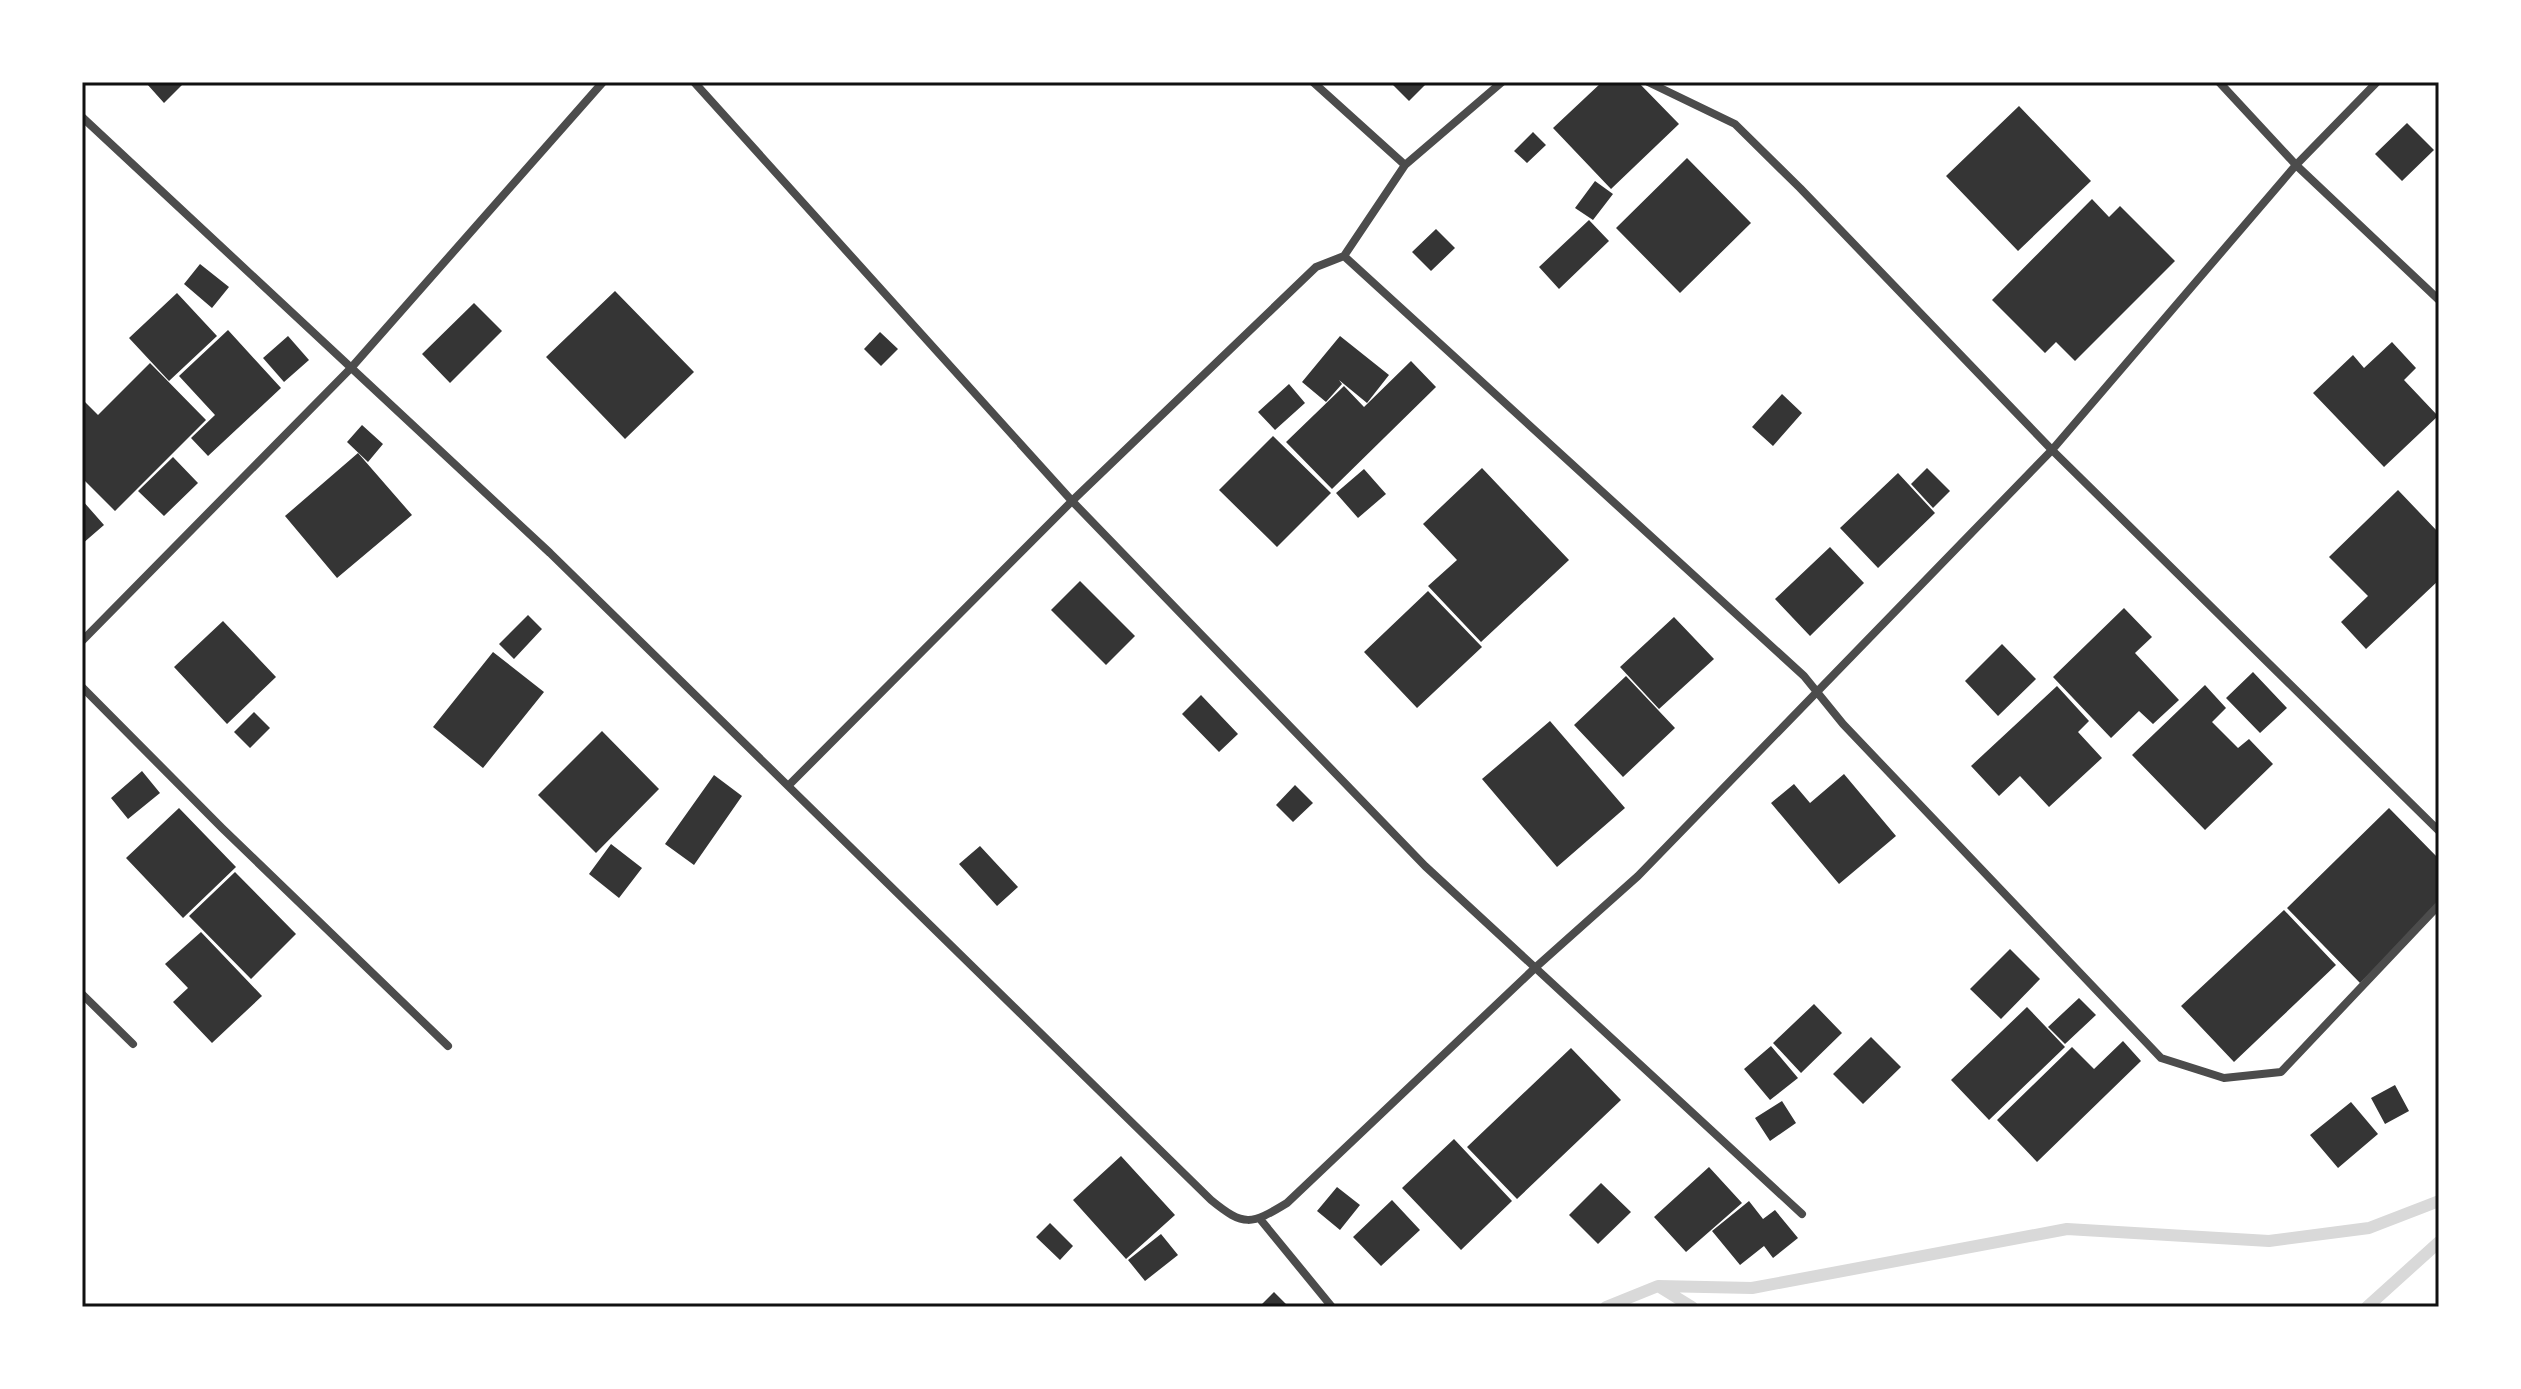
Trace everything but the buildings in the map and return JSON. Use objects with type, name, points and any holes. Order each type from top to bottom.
[{"type":"street","points":[[82,641],[351,368],[603,82]]},
{"type":"street","points":[[694,82],[1072,501],[1425,866],[1802,1214]]},
{"type":"street","points":[[1313,82],[1405,165]]},
{"type":"street","points":[[789,785],[1072,501],[1316,267],[1344,256],[1405,165],[1502,82]]},
{"type":"street","points":[[1648,82],[1735,124],[2052,450],[2439,831]]},
{"type":"street","points":[[2219,82],[2296,165],[2439,300]]},
{"type":"street","points":[[82,117],[550,553],[1211,1200],[1233,1218],[1260,1219],[1287,1203],[1536,967],[1638,876],[2052,450],[2296,165],[2377,82]]},
{"type":"street","points":[[1344,256],[1804,676],[1843,724],[2161,1058],[2224,1078],[2281,1072],[2439,905]]},
{"type":"street","points":[[82,687],[265,870],[448,1046]]},
{"type":"street","points":[[82,994],[133,1044]]},
{"type":"street","points":[[1260,1219],[1332,1307]]},
{"type":"waterway","points":[[1658,1286],[1752,1288],[2067,1229],[2269,1241],[2369,1228],[2439,1201]]},
{"type":"waterway","points":[[2367,1307],[2439,1242]]},
{"type":"waterway","points":[[1606,1307],[1658,1286],[1692,1307]]}]
